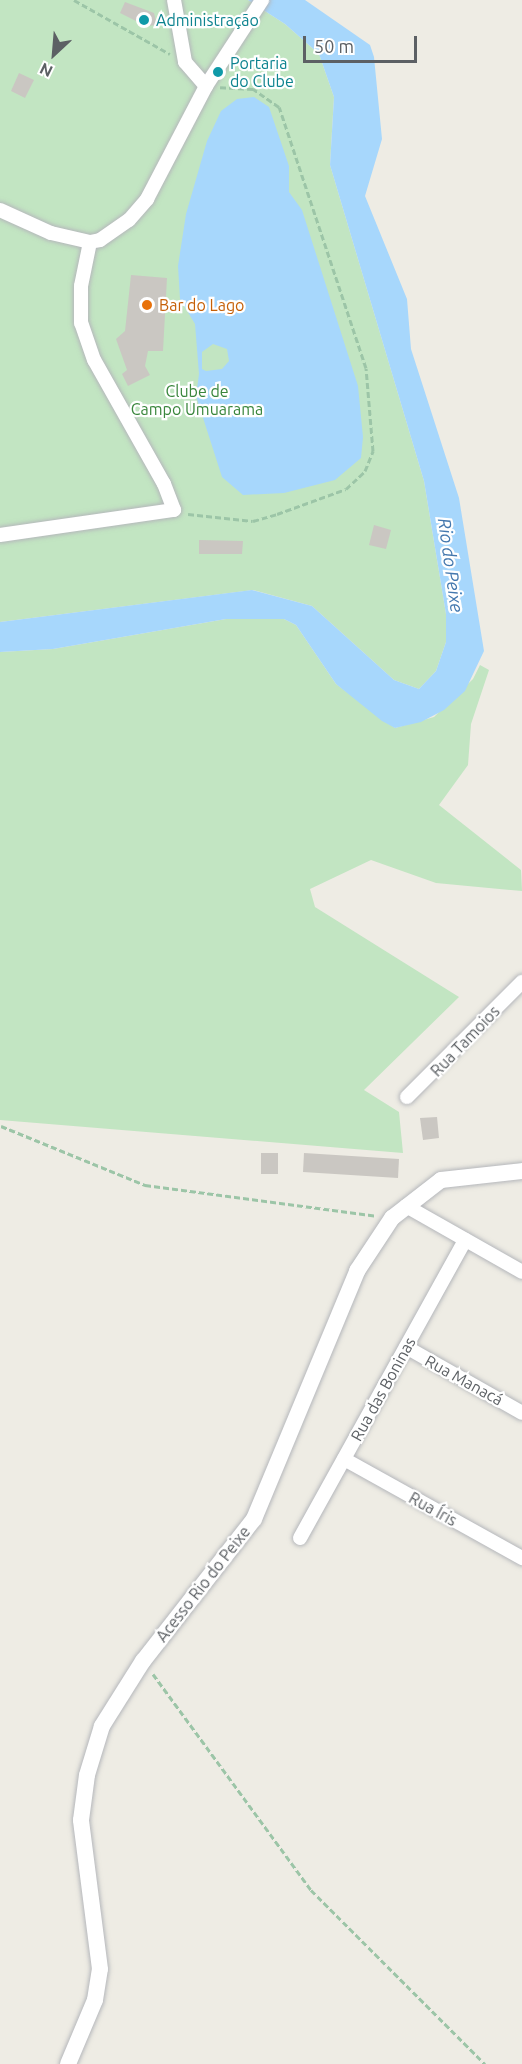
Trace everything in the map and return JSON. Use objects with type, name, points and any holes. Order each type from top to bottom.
[{"type":"street","points":[[174,0],[185,62],[206,86]]},
{"type":"street","points":[[0,210],[44,230],[90,242],[100,240],[129,220],[147,199],[206,86],[262,0]]},
{"type":"street","points":[[0,535],[174,510],[164,484],[94,360],[81,323],[81,286],[90,242]]},
{"type":"street","name":"Rua Tamoios","points":[[407,1097],[522,982]]},
{"type":"street","name":"Acesso Rio do Peixe","points":[[68,2064],[95,2000],[100,1969],[81,1820],[87,1775],[102,1726],[143,1661],[254,1519],[357,1272],[392,1218],[441,1180],[522,1171]]},
{"type":"street","points":[[406,1206],[522,1272]]},
{"type":"street","name":"Rua das Boninas","points":[[300,1538],[465,1240]]},
{"type":"street","points":[[502,1261],[522,1261]]},
{"type":"street","name":"Rua Manacá","points":[[406,1347],[522,1413]]},
{"type":"street","name":"Rua Íris","points":[[344,1459],[522,1558]]},
{"type":"path","points":[[74,0],[185,62]]},
{"type":"path","points":[[174,510],[199,517],[253,520],[277,514],[346,489],[365,471],[373,451],[366,368],[279,107],[253,89],[206,86]]},
{"type":"path","points":[[1,1126],[145,1185],[392,1218]]},
{"type":"path","points":[[143,1661],[311,1890],[485,2064]]},
{"type":"green space","name":"Clube de Campo Umuarama","points":[[0,0],[248,0],[285,24],[319,54],[334,97],[330,165],[424,481],[446,614],[446,642],[436,671],[419,689],[394,680],[312,606],[253,590],[0,622]]},
{"type":"green space","points":[[226,619],[284,619],[296,625],[336,684],[395,728],[434,717],[473,679],[480,665],[489,670],[471,724],[468,765],[439,805],[521,870],[522,891],[436,883],[371,860],[310,889],[315,907],[459,997],[364,1090],[399,1112],[403,1153],[0,1120],[0,652],[53,649]]},
{"type":"water","name":"Rio do Peixe","points":[[248,0],[305,0],[370,45],[374,57],[382,139],[365,196],[407,299],[411,349],[459,498],[484,651],[465,691],[444,710],[421,722],[395,728],[382,721],[336,684],[296,625],[284,619],[226,619],[53,649],[0,652],[0,622],[252,590],[312,606],[394,680],[419,689],[436,671],[446,642],[446,614],[424,481],[330,165],[334,97],[319,54],[285,24]]},
{"type":"water","points":[[254,97],[269,107],[289,166],[289,192],[302,210],[358,386],[363,437],[361,458],[335,480],[284,493],[243,495],[222,477],[196,396],[199,374],[195,324],[180,299],[178,266],[186,214],[207,141],[221,111],[237,99]],"holes":[[[213,344],[227,349],[229,361],[222,369],[206,371],[202,369],[202,352]]]},
{"type":"building","name":"Administração","points":[[125,2],[154,13],[157,25],[146,26],[120,13]]},
{"type":"building","points":[[19,73],[34,80],[25,98],[11,91]]},
{"type":"building","name":"Bar do Lago","points":[[131,275],[167,278],[163,351],[148,351],[145,366],[150,375],[128,386],[122,374],[127,370],[116,339],[125,331]]},
{"type":"building","points":[[374,525],[391,530],[386,549],[369,545]]},
{"type":"building","points":[[199,540],[243,541],[242,554],[199,554]]},
{"type":"building","points":[[437,1117],[439,1138],[423,1140],[420,1118]]},
{"type":"building","points":[[261,1153],[278,1153],[278,1174],[261,1174]]},
{"type":"building","points":[[304,1153],[399,1159],[398,1178],[303,1172]]},
{"type":"place","name":"Administração","points":[[144,20]]},
{"type":"place","name":"Portaria do Clube","points":[[218,72]]},
{"type":"place","name":"Bar do Lago","points":[[147,305]]}]
